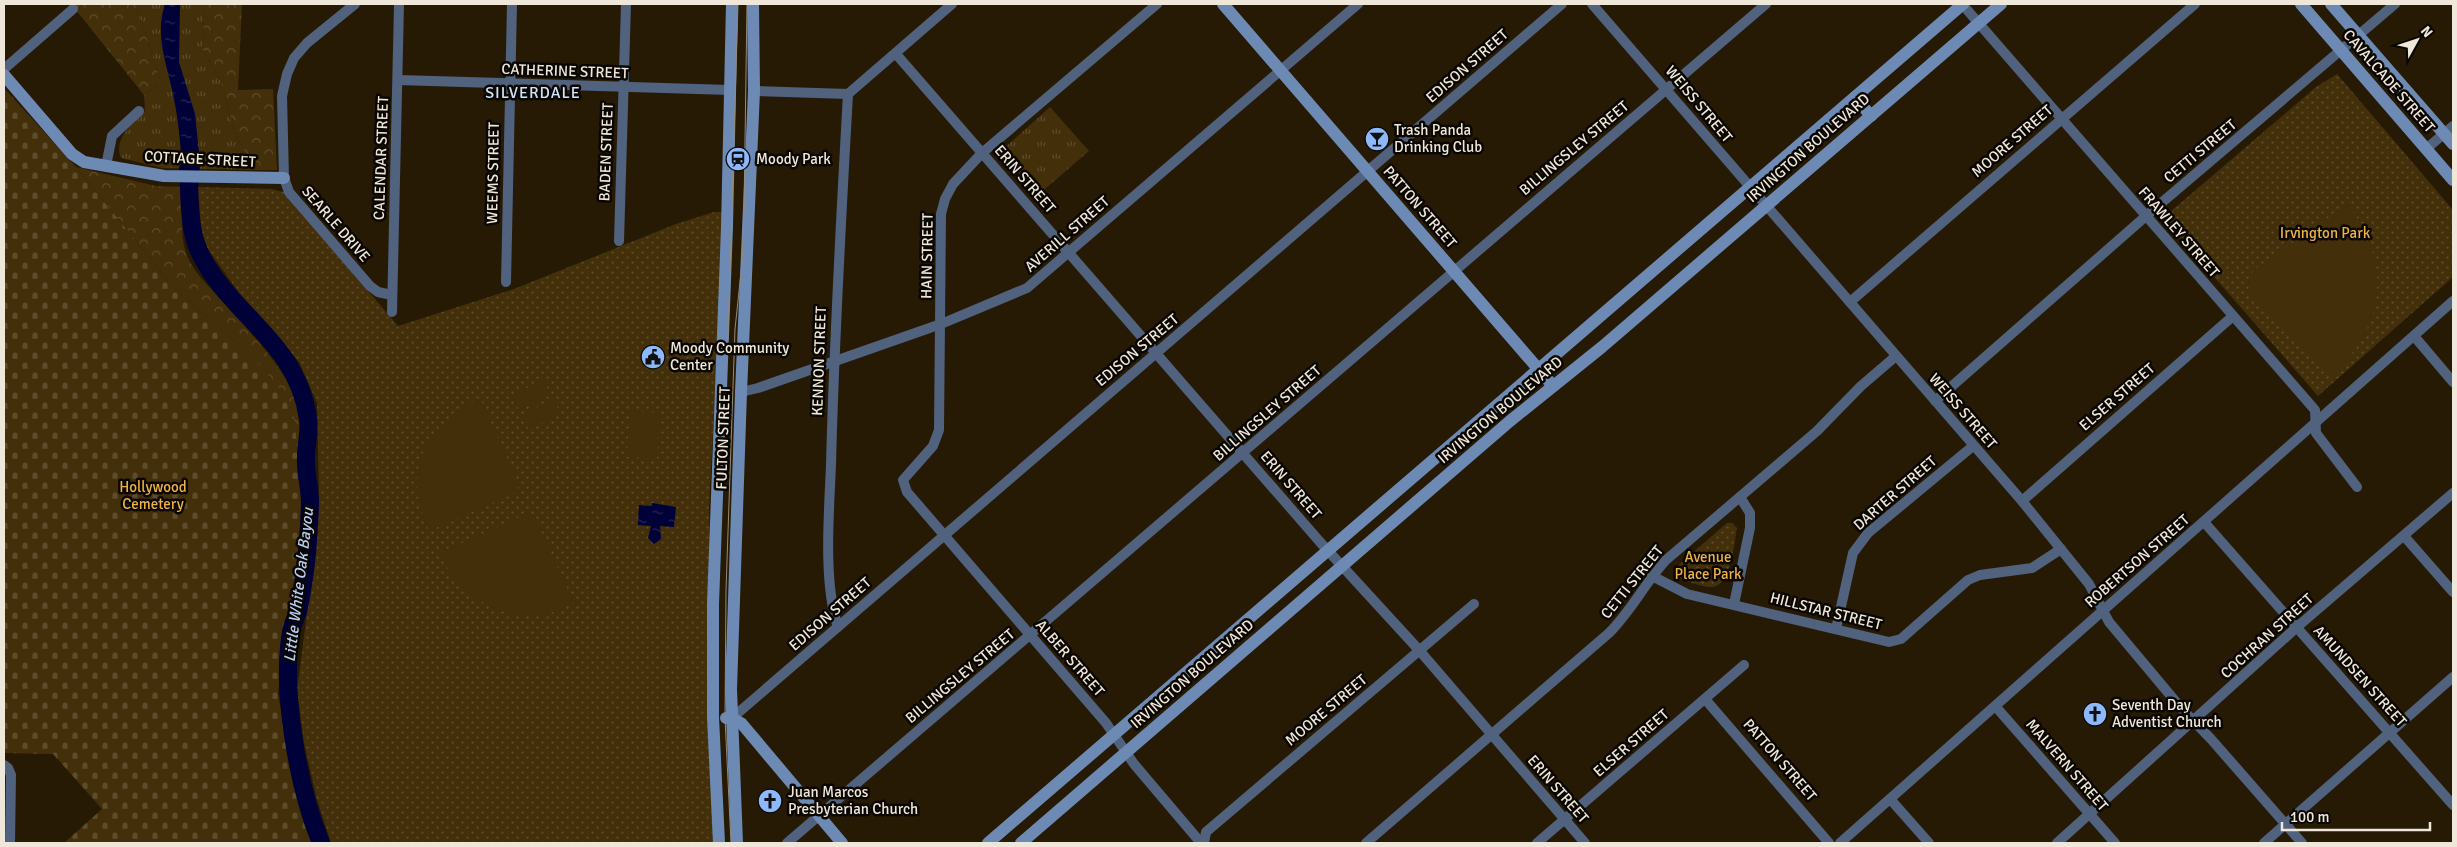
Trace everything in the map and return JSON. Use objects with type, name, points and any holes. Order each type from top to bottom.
[{"type":"main road","name":"FULTON STREET","points":[[719,843],[713,717],[713,604],[732,4]]},
{"type":"main road","name":"FULTON STREET","points":[[737,843],[732,718],[741,392],[754,91],[753,4]]},
{"type":"main road","name":"PATTON STREET","points":[[1223,4],[1553,386]]},
{"type":"main road","name":"IRVINGTON BOULEVARD","points":[[990,843],[1538,368],[1654,272],[1963,4]]},
{"type":"main road","name":"IRVINGTON BOULEVARD","points":[[1021,843],[1480,448],[1668,290],[2001,4]]},
{"type":"main road","name":"CAVALCADE STREET","points":[[2301,4],[2453,180]]},
{"type":"main road","name":"CAVALCADE STREET","points":[[2331,4],[2449,130],[2453,144]]},
{"type":"main road","name":"COTTAGE STREET","points":[[4,75],[76,157],[84,162],[164,176],[284,178]]},
{"type":"main road","points":[[1855,97],[1870,116]]},
{"type":"main road","points":[[1654,272],[1668,290]]},
{"type":"main road","points":[[1466,431],[1480,448]]},
{"type":"main road","points":[[1221,642],[1235,658]]},
{"type":"main road","points":[[713,717],[732,718],[742,724],[842,843]]},
{"type":"street","name":"SEARLE DRIVE","points":[[355,4],[307,44],[290,66],[282,96],[284,178],[289,192],[356,270],[378,292],[392,295]]},
{"type":"street","name":"CALENDAR STREET","points":[[392,312],[399,4]]},
{"type":"street","name":"WEEMS STREET","points":[[506,282],[512,4]]},
{"type":"street","name":"BADEN STREET","points":[[619,241],[626,4]]},
{"type":"street","points":[[754,91],[848,94],[952,4]]},
{"type":"street","name":"HAIN STREET","points":[[911,497],[903,486],[903,480],[933,446],[938,430],[942,214],[945,199],[953,184],[982,153],[1157,4]]},
{"type":"street","name":"AVERILL STREET","points":[[741,392],[833,363],[941,324],[1022,291],[1358,4]]},
{"type":"street","name":"EDISON STREET","points":[[732,718],[1562,4]]},
{"type":"street","name":"WEISS STREET","points":[[1592,4],[2022,501],[2089,584],[2109,622],[2302,843]]},
{"type":"street","name":"BILLINGSLEY STREET","points":[[787,843],[1031,636],[1766,4]]},
{"type":"street","name":"FRAWLEY STREET","points":[[1963,4],[2314,410],[2316,433],[2358,487]]},
{"type":"street","name":"MOORE STREET","points":[[1850,302],[2195,4]]},
{"type":"street","name":"CETTI STREET","points":[[1935,402],[2146,216],[2395,4]]},
{"type":"street","points":[[4,69],[74,10]]},
{"type":"street","name":"ERIN STREET","points":[[896,54],[1586,843]]},
{"type":"street","name":"CATHERINE STREET","points":[[398,80],[730,90]]},
{"type":"street","name":"KENNON STREET","points":[[838,627],[831,599],[830,561],[833,363],[848,94]]},
{"type":"street","points":[[106,166],[112,136],[139,111]]},
{"type":"street","points":[[2426,148],[2449,130]]},
{"type":"street","name":"ROBERTSON STREET","points":[[1840,843],[1891,800],[2453,301]]},
{"type":"street","name":"ELSER STREET","points":[[2022,501],[2233,316]]},
{"type":"street","points":[[2414,336],[2453,382]]},
{"type":"street","name":"CETTI STREET","points":[[1366,843],[1493,735],[1623,619],[1652,576],[1666,560],[1817,431],[1861,386],[1896,356]]},
{"type":"street","name":"DARTER STREET","points":[[1836,629],[1853,553],[1868,533],[1973,446]]},
{"type":"street","name":"COCHRAN STREET","points":[[2057,843],[2297,627],[2453,493]]},
{"type":"street","name":"ALBER STREET","points":[[911,497],[1114,734],[1126,752],[1202,843]]},
{"type":"street","points":[[1734,604],[1750,528],[1750,513],[1740,497]]},
{"type":"street","name":"AMUNDSEN STREET","points":[[2204,522],[2390,731],[2453,805]]},
{"type":"street","points":[[2404,536],[2453,592]]},
{"type":"street","name":"HILLSTAR STREET","points":[[1652,576],[1687,594],[1889,642],[1901,639],[1968,580],[1980,575],[2032,568],[2061,549]]},
{"type":"street","name":"MOORE STREET","points":[[1202,843],[1206,832],[1474,604]]},
{"type":"street","name":"ELSER STREET","points":[[1537,843],[1744,665]]},
{"type":"street","points":[[2264,843],[2453,677]]},
{"type":"street","name":"PATTON STREET","points":[[1705,699],[1829,843]]},
{"type":"street","name":"MALVERN STREET","points":[[1996,706],[2115,843]]},
{"type":"street","points":[[6,767],[11,775],[10,843]]},
{"type":"street","points":[[1891,800],[1929,843]]},
{"type":"green space","points":[[71,4],[136,4],[161,82],[144,95]]},
{"type":"green space","points":[[136,4],[204,4],[203,50],[221,81],[235,134],[255,170],[162,168],[121,158],[119,151],[122,138],[130,126],[145,111],[144,95],[161,82]]},
{"type":"green space","points":[[204,4],[242,4],[238,90],[273,89],[277,170],[255,170],[235,134],[221,81],[203,50]]},
{"type":"green space","name":"Irvington Park","points":[[2337,74],[2453,210],[2453,277],[2318,396],[2168,224],[2170,212],[2316,87]]},
{"type":"green space","name":"Hollywood Cemetery","points":[[4,88],[76,167],[173,287],[246,351],[277,384],[294,418],[303,499],[295,580],[284,634],[278,694],[289,756],[304,810],[316,843],[64,843],[102,809],[53,754],[4,753]]},
{"type":"green space","points":[[1050,107],[1089,151],[1038,195],[1000,152]]},
{"type":"green space","points":[[76,167],[156,186],[183,187],[183,239],[190,262],[203,280],[275,363],[292,390],[298,404],[304,438],[303,499],[300,458],[246,351],[173,287]]},
{"type":"green space","points":[[198,187],[271,189],[284,192],[398,326],[514,289],[676,224],[714,212],[724,212],[709,509],[716,843],[331,843],[317,800],[304,743],[297,690],[316,544],[319,491],[317,403],[299,362],[240,294],[202,241]]},
{"type":"green space","points":[[2348,204],[2372,250],[2377,272],[2377,293],[2373,314],[2364,335],[2351,355],[2333,376],[2251,293],[2248,281],[2254,270]]},
{"type":"green space","points":[[543,380],[551,395],[519,410],[512,396]]},
{"type":"green space","points":[[480,398],[519,484],[516,492],[429,531],[420,506],[417,488],[418,471],[422,455],[429,441],[439,428],[451,417]]},
{"type":"green space","points":[[553,399],[561,414],[529,430],[522,415]]},
{"type":"green space","points":[[630,411],[660,413],[657,459],[627,457]]},
{"type":"green space","points":[[526,514],[534,516],[574,603],[549,613],[522,615],[509,613],[484,603],[472,596],[453,577],[440,553]]},
{"type":"green space","name":"Avenue Place Park","points":[[1727,523],[1732,523],[1737,528],[1733,553],[1724,579],[1718,585],[1712,587],[1681,579],[1675,568]]},
{"type":"water","points":[[165,4],[180,4],[179,62],[195,114],[200,163],[198,192],[183,192],[178,122],[161,40],[162,16]]},
{"type":"water","points":[[652,503],[676,507],[674,527],[660,526],[661,539],[654,544],[648,538],[651,526],[638,525],[639,505],[652,506]]},
{"type":"waterway","name":"Little White Oak Bayou","points":[[188,169],[191,221],[195,242],[199,251],[212,274],[277,348],[291,368],[301,391],[308,419],[309,428],[306,452],[310,502],[308,543],[301,598],[291,632],[288,656],[288,682],[290,710],[299,768],[305,795],[321,843]]},
{"type":"tram line","points":[[728,339],[738,4]]},
{"type":"tram line","points":[[731,843],[725,718],[726,590],[735,329],[742,263],[744,210],[747,4]]},
{"type":"tram line","points":[[723,486],[725,421]]},
{"type":"place","name":"Trash Panda Drinking Club","points":[[1377,139]]},
{"type":"place","name":"Moody Park","points":[[738,159]]},
{"type":"place","name":"Moody Community Center","points":[[653,357]]},
{"type":"place","name":"Seventh Day Adventist Church","points":[[2095,714]]},
{"type":"place","name":"Juan Marcos Presbyterian Church","points":[[770,801]]},
{"type":"district","name":"SILVERDALE","points":[[533,93]]}]
